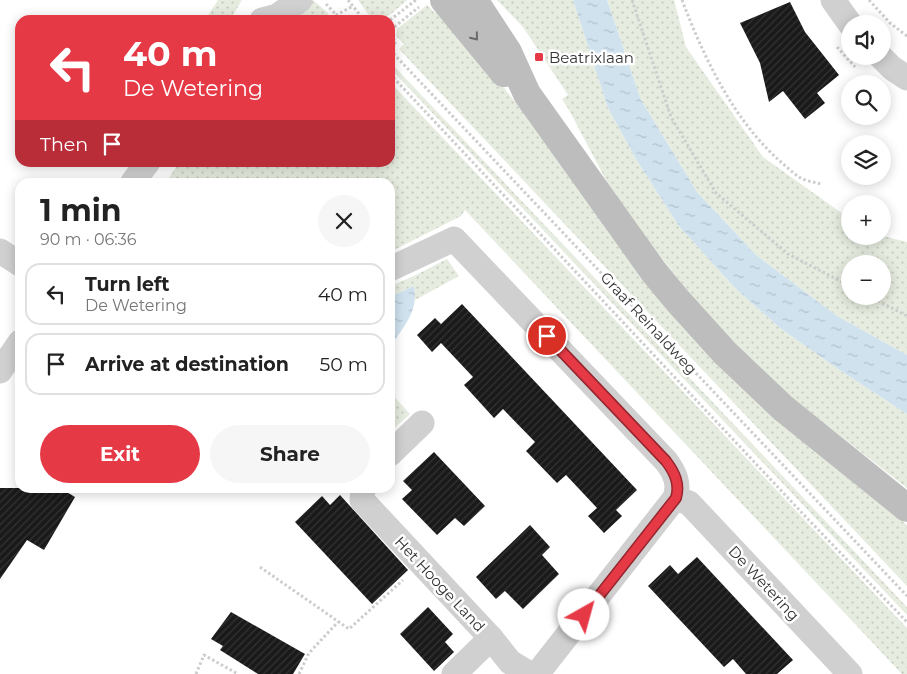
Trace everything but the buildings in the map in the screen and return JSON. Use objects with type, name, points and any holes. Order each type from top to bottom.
[{"type":"main road","points":[[474,0],[508,52],[527,94],[654,272],[725,353],[783,408],[907,508]]},
{"type":"main road","points":[[432,3],[510,81],[527,94]]},
{"type":"street","points":[[264,15],[270,0]]},
{"type":"street","points":[[278,15],[300,0]]},
{"type":"street","points":[[833,0],[844,15]]},
{"type":"street","points":[[889,65],[907,78]]},
{"type":"street","points":[[137,178],[144,167]]},
{"type":"street","points":[[395,267],[454,239],[666,461],[677,479],[678,489],[676,498],[538,674]]},
{"type":"street","points":[[0,251],[15,261]]},
{"type":"street","points":[[0,372],[15,350]]},
{"type":"street","points":[[395,449],[422,423]]},
{"type":"street","name":"Het Hooge Land","points":[[363,493],[362,500],[491,638],[454,674]]},
{"type":"street","name":"De Wetering","points":[[676,498],[689,503],[850,674]]},
{"type":"street","points":[[491,638],[510,662],[530,674]]},
{"type":"path","points":[[322,0],[336,15],[353,6]]},
{"type":"path","points":[[348,0],[360,15]]},
{"type":"path","points":[[395,16],[416,0]]},
{"type":"path","points":[[632,0],[671,117],[716,193],[788,254],[841,281]]},
{"type":"path","points":[[682,0],[711,68],[750,128],[767,150],[800,177],[821,184]]},
{"type":"path","points":[[869,0],[890,23],[907,36]]},
{"type":"path","points":[[395,27],[432,3]]},
{"type":"path","name":"Graaf Reinaldweg","points":[[395,53],[907,596]]},
{"type":"path","points":[[395,79],[907,622]]},
{"type":"path","points":[[887,305],[907,316]]},
{"type":"path","points":[[260,567],[349,629],[420,563]]},
{"type":"path","points":[[299,674],[309,653],[338,622]]},
{"type":"path","points":[[196,674],[204,655],[238,674]]},
{"type":"shaded area","points":[[218,0],[242,0],[233,15],[208,15]]},
{"type":"shaded area","points":[[313,0],[329,14],[327,15],[295,15]]},
{"type":"shaded area","points":[[358,0],[407,0],[389,15],[369,15]]},
{"type":"shaded area","points":[[497,0],[573,0],[608,108],[636,159],[678,225],[736,289],[780,328],[907,414],[907,488],[779,388],[721,332],[655,250],[608,184],[562,99],[568,95],[523,27]]},
{"type":"shaded area","points":[[607,0],[674,0],[686,47],[763,157],[841,213],[841,245],[891,245],[891,238],[907,242],[907,355],[837,316],[756,255],[697,192],[641,100]]},
{"type":"shaded area","points":[[427,5],[435,13],[441,9],[524,113],[651,289],[679,322],[733,380],[780,423],[907,525],[907,586],[399,49],[404,44],[396,36],[397,29]]},
{"type":"shaded area","points":[[395,67],[907,607],[907,615],[395,73]]},
{"type":"shaded area","points":[[395,87],[907,628],[907,674],[902,674],[465,210],[461,216],[395,249],[395,178],[169,178],[176,167],[395,167]]},
{"type":"shaded area","points":[[447,259],[459,276],[415,300],[414,286],[395,295],[395,284]]},
{"type":"shaded area","points":[[395,398],[410,414],[395,428]]},
{"type":"water","points":[[573,0],[607,0],[641,100],[697,192],[756,255],[837,316],[907,355],[907,414],[780,328],[736,289],[678,225],[636,159],[608,108]]},
{"type":"water","points":[[414,286],[415,295],[412,311],[405,326],[395,340],[395,295]]},
{"type":"place","name":"Beatrixlaan","points":[[539,57]]},
{"type":"route","points":[[547,336],[666,461],[677,479],[678,489],[676,498],[584,615]]}]
